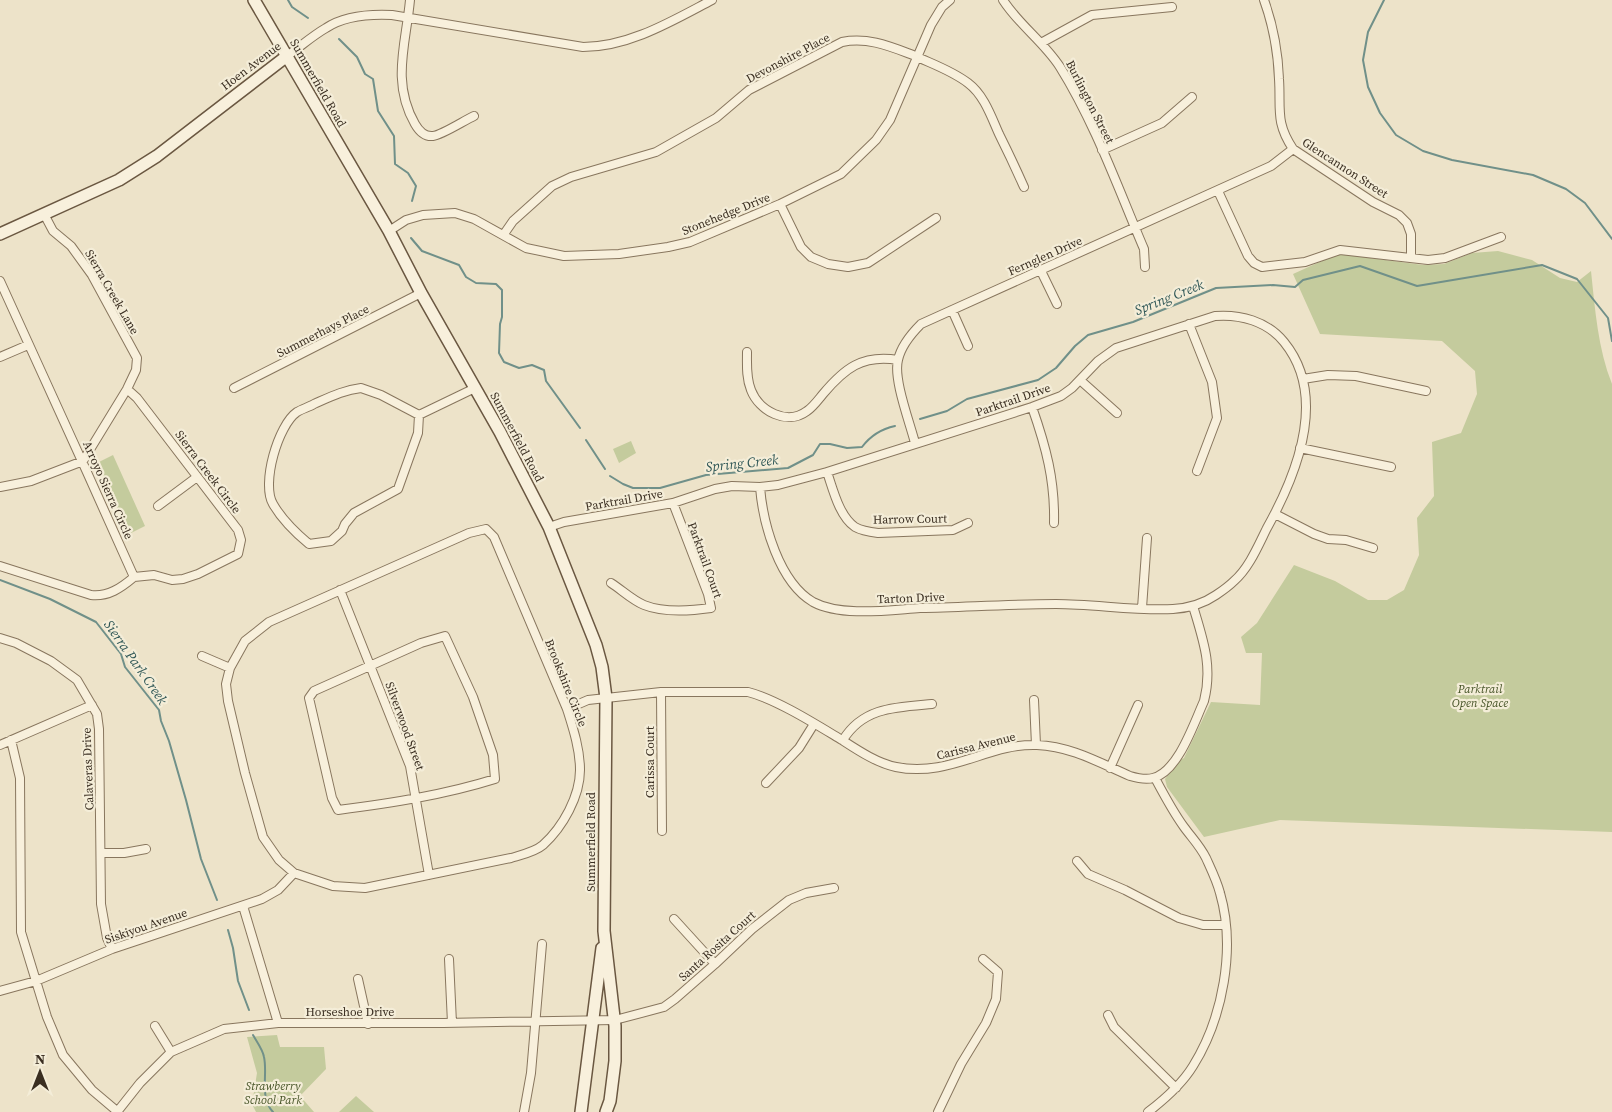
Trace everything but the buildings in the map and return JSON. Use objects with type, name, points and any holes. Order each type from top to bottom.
[{"type":"street","name":"Summerfield Road","points":[[254,0],[389,230],[421,293],[500,432],[549,527],[596,645],[602,667],[606,698],[604,931],[581,1112]]},
{"type":"street","points":[[410,0],[409,18],[403,46],[402,87],[406,107],[417,129],[424,136],[434,136],[474,116]]},
{"type":"street","name":"Hoen Avenue","points":[[0,234],[119,180],[134,171],[157,156],[326,27],[336,22],[376,14],[583,48],[601,47],[615,44],[659,26],[712,0]]},
{"type":"street","name":"Stonehedge Drive","points":[[389,230],[414,217],[437,213],[455,213],[474,219],[504,234],[526,248],[564,256],[619,254],[690,242],[780,204],[841,174],[876,140],[890,120],[930,25],[950,0]]},
{"type":"street","name":"Burlington Street","points":[[1004,0],[1010,11],[1041,43],[1067,80],[1102,150],[1144,249],[1145,267]]},
{"type":"street","name":"Glencannon Street","points":[[1264,0],[1277,52],[1281,128],[1293,149],[1373,202],[1399,215],[1407,223],[1412,234],[1411,257]]},
{"type":"street","points":[[1041,43],[1092,15],[1172,7]]},
{"type":"street","name":"Devonshire Place","points":[[504,234],[513,221],[552,186],[570,177],[656,152],[716,118],[749,90],[842,42],[856,39],[874,41],[916,57],[955,74],[976,90],[983,99],[1024,187]]},
{"type":"street","points":[[1102,150],[1162,123],[1192,97]]},
{"type":"street","name":"Fernglen Drive","points":[[915,443],[898,378],[898,360],[910,335],[921,324],[1218,191],[1271,166],[1293,149]]},
{"type":"street","points":[[1218,191],[1248,256],[1257,266],[1262,267],[1305,262],[1340,250],[1428,260],[1445,258],[1501,237]]},
{"type":"street","points":[[780,204],[801,246],[812,256],[828,264],[848,267],[868,263],[936,218]]},
{"type":"street","name":"Sierra Creek Lane","points":[[44,214],[53,231],[71,246],[92,275],[137,358],[136,370],[127,389]]},
{"type":"street","points":[[1041,270],[1057,304]]},
{"type":"street","name":"Arroyo Sierra Circle","points":[[0,281],[134,577]]},
{"type":"street","name":"Summerhays Place","points":[[234,388],[421,293]]},
{"type":"street","points":[[952,310],[968,346]]},
{"type":"street","name":"Parktrail Drive","points":[[549,527],[564,522],[673,503],[732,486],[760,487],[778,485],[826,472],[1032,407],[1061,396],[1098,361],[1116,348],[1215,316],[1227,315],[1260,323],[1272,330],[1290,349],[1303,379],[1306,409],[1300,448],[1286,493],[1245,569],[1234,582],[1213,597],[1193,606]]},
{"type":"street","points":[[1189,324],[1212,382],[1217,418],[1197,471]]},
{"type":"street","points":[[0,357],[28,345]]},
{"type":"street","points":[[747,352],[748,376],[751,390],[767,410],[778,416],[789,418],[808,411],[836,378],[850,367],[879,357],[898,360]]},
{"type":"street","points":[[1303,379],[1328,375],[1356,376],[1426,391]]},
{"type":"street","points":[[1080,380],[1117,413]]},
{"type":"street","points":[[361,388],[381,395],[419,415],[418,433],[398,489],[354,513],[342,531],[331,541],[309,544],[299,536],[272,503],[268,486],[270,463],[287,422],[297,412],[347,389],[361,388]]},
{"type":"street","points":[[419,415],[475,388]]},
{"type":"street","points":[[0,487],[31,481],[83,461],[127,389]]},
{"type":"street","name":"Sierra Creek Circle","points":[[127,389],[137,398],[238,530],[241,540],[238,554],[198,574],[172,580],[154,575],[134,577]]},
{"type":"street","points":[[1032,407],[1051,466],[1054,490],[1054,523]]},
{"type":"street","points":[[1300,448],[1391,468]]},
{"type":"street","name":"Harrow Court","points":[[826,472],[848,521],[856,527],[867,531],[953,530],[968,523]]},
{"type":"street","points":[[158,506],[197,477]]},
{"type":"street","name":"Tarton Drive","points":[[760,487],[764,522],[784,571],[801,593],[821,606],[860,611],[1055,604],[1172,609],[1193,606]]},
{"type":"street","name":"Parktrail Court","points":[[611,583],[642,604],[654,608],[696,610],[711,608],[708,594],[673,503]]},
{"type":"street","points":[[1275,514],[1314,534],[1346,540],[1372,548]]},
{"type":"street","name":"Brookshire Circle","points":[[486,529],[494,538],[567,709],[576,738],[580,770],[578,788],[564,819],[542,845],[518,856],[365,888],[333,886],[294,873],[279,860],[263,838],[245,774],[228,701],[226,684],[230,668],[246,641],[268,622],[340,590],[469,533],[486,529]]},
{"type":"street","points":[[1142,608],[1147,538]]},
{"type":"street","points":[[0,566],[101,597],[116,590],[134,577]]},
{"type":"street","name":"Silverwood Street","points":[[340,590],[410,766],[429,875]]},
{"type":"street","points":[[1148,1112],[1176,1088],[1193,1066],[1214,1022],[1226,966],[1227,936],[1220,894],[1198,843],[1184,827],[1154,778],[1166,771],[1177,759],[1206,694],[1208,660],[1193,606]]},
{"type":"street","points":[[445,636],[479,714],[493,755],[495,779],[417,798],[338,810],[332,798],[309,698],[314,691],[371,665],[421,643],[445,636]]},
{"type":"street","name":"Calaveras Drive","points":[[0,638],[16,643],[51,661],[77,680],[97,714],[102,853],[101,904],[112,950]]},
{"type":"street","points":[[202,656],[230,668]]},
{"type":"street","name":"Carissa Avenue","points":[[567,709],[588,700],[661,692],[748,692],[759,695],[814,724],[877,761],[898,768],[938,768],[1013,747],[1036,745],[1068,750],[1140,779],[1154,778]]},
{"type":"street","name":"Carissa Court","points":[[661,692],[662,831]]},
{"type":"street","points":[[1034,700],[1036,745]]},
{"type":"street","points":[[843,740],[856,723],[865,717],[880,711],[932,704]]},
{"type":"street","points":[[0,745],[92,705]]},
{"type":"street","points":[[1110,768],[1138,705]]},
{"type":"street","points":[[766,783],[799,748],[814,724]]},
{"type":"street","points":[[11,740],[20,778],[21,932],[47,1017],[63,1055],[92,1090],[118,1112]]},
{"type":"street","points":[[102,853],[124,853],[146,849]]},
{"type":"street","points":[[1077,861],[1088,874],[1125,890],[1179,918],[1203,925],[1225,925]]},
{"type":"street","name":"Siskiyou Avenue","points":[[0,991],[36,981],[112,950],[262,899],[278,890],[294,873]]},
{"type":"street","name":"Santa Rosita Court","points":[[615,1020],[664,1007],[715,964],[752,929],[789,900],[806,893],[834,888]]},
{"type":"street","points":[[243,906],[278,1022]]},
{"type":"street","points":[[674,920],[715,964]]},
{"type":"street","name":"Summerfield Road","points":[[604,931],[615,1020],[615,1060],[610,1101],[606,1112]]},
{"type":"street","points":[[524,1112],[531,1073],[542,944]]},
{"type":"street","points":[[450,959],[452,1023]]},
{"type":"street","points":[[938,1112],[962,1064],[986,1024],[996,999],[998,972],[982,959]]},
{"type":"street","points":[[358,978],[368,1024]]},
{"type":"street","points":[[1108,1015],[1114,1027],[1176,1088]]},
{"type":"street","name":"Horseshoe Drive","points":[[118,1112],[140,1083],[171,1052],[224,1029],[278,1022],[368,1024],[615,1020]]},
{"type":"street","points":[[155,1026],[171,1052]]},
{"type":"green space","name":"Parktrail Open Space","points":[[1498,251],[1532,260],[1560,278],[1577,282],[1591,271],[1600,343],[1612,384],[1612,832],[1280,820],[1204,837],[1167,787],[1165,779],[1180,760],[1184,758],[1211,702],[1260,705],[1262,653],[1246,653],[1241,637],[1257,623],[1294,565],[1335,581],[1368,600],[1387,600],[1404,590],[1419,555],[1417,518],[1434,496],[1432,442],[1461,433],[1477,394],[1475,371],[1442,341],[1320,334],[1293,274],[1335,255],[1423,265],[1444,264],[1472,253]]},
{"type":"green space","points":[[631,441],[636,453],[619,463],[613,449]]},
{"type":"green space","points":[[113,455],[145,526],[129,534],[97,463]]},
{"type":"green space","name":"Strawberry School Park","points":[[277,1035],[280,1047],[324,1047],[326,1069],[300,1096],[314,1112],[256,1112],[252,1104],[257,1073],[247,1037]]},
{"type":"green space","points":[[356,1096],[374,1112],[339,1112]]},
{"type":"waterway","name":"Spring Creek","points":[[288,0],[292,7],[308,18]]},
{"type":"waterway","name":"Spring Creek","points":[[1384,0],[1368,32],[1363,60],[1368,87],[1380,113],[1396,135],[1423,151],[1452,160],[1533,175],[1566,189],[1585,203],[1612,239]]},
{"type":"waterway","name":"Spring Creek","points":[[339,39],[357,57],[365,74],[373,79],[378,111],[394,136],[395,164],[408,173],[416,186],[412,201]]},
{"type":"waterway","name":"Spring Creek","points":[[411,238],[422,251],[459,265],[466,277],[476,283],[496,284],[502,290],[499,353],[504,362],[519,368],[532,365],[544,370],[546,381],[580,428]]},
{"type":"waterway","name":"Spring Creek","points":[[920,419],[947,411],[967,399],[1038,380],[1056,368],[1075,346],[1088,335],[1133,322],[1216,288],[1273,285],[1295,287],[1303,280],[1360,266],[1417,286],[1542,265],[1577,279],[1608,318],[1612,341]]},
{"type":"waterway","name":"Spring Creek","points":[[610,476],[633,488],[660,488],[706,475],[788,468],[813,455],[820,444],[847,448],[862,447],[877,433],[895,426]]},
{"type":"waterway","name":"Spring Creek","points":[[586,440],[605,469]]},
{"type":"waterway","name":"Sierra Park Creek","points":[[0,580],[50,599],[96,622],[121,654],[125,667],[159,710],[186,800],[201,859],[217,900]]},
{"type":"waterway","name":"Sierra Park Creek","points":[[228,930],[238,981],[249,1010]]},
{"type":"waterway","name":"Sierra Park Creek","points":[[253,1035],[263,1054],[266,1100],[273,1112]]}]
